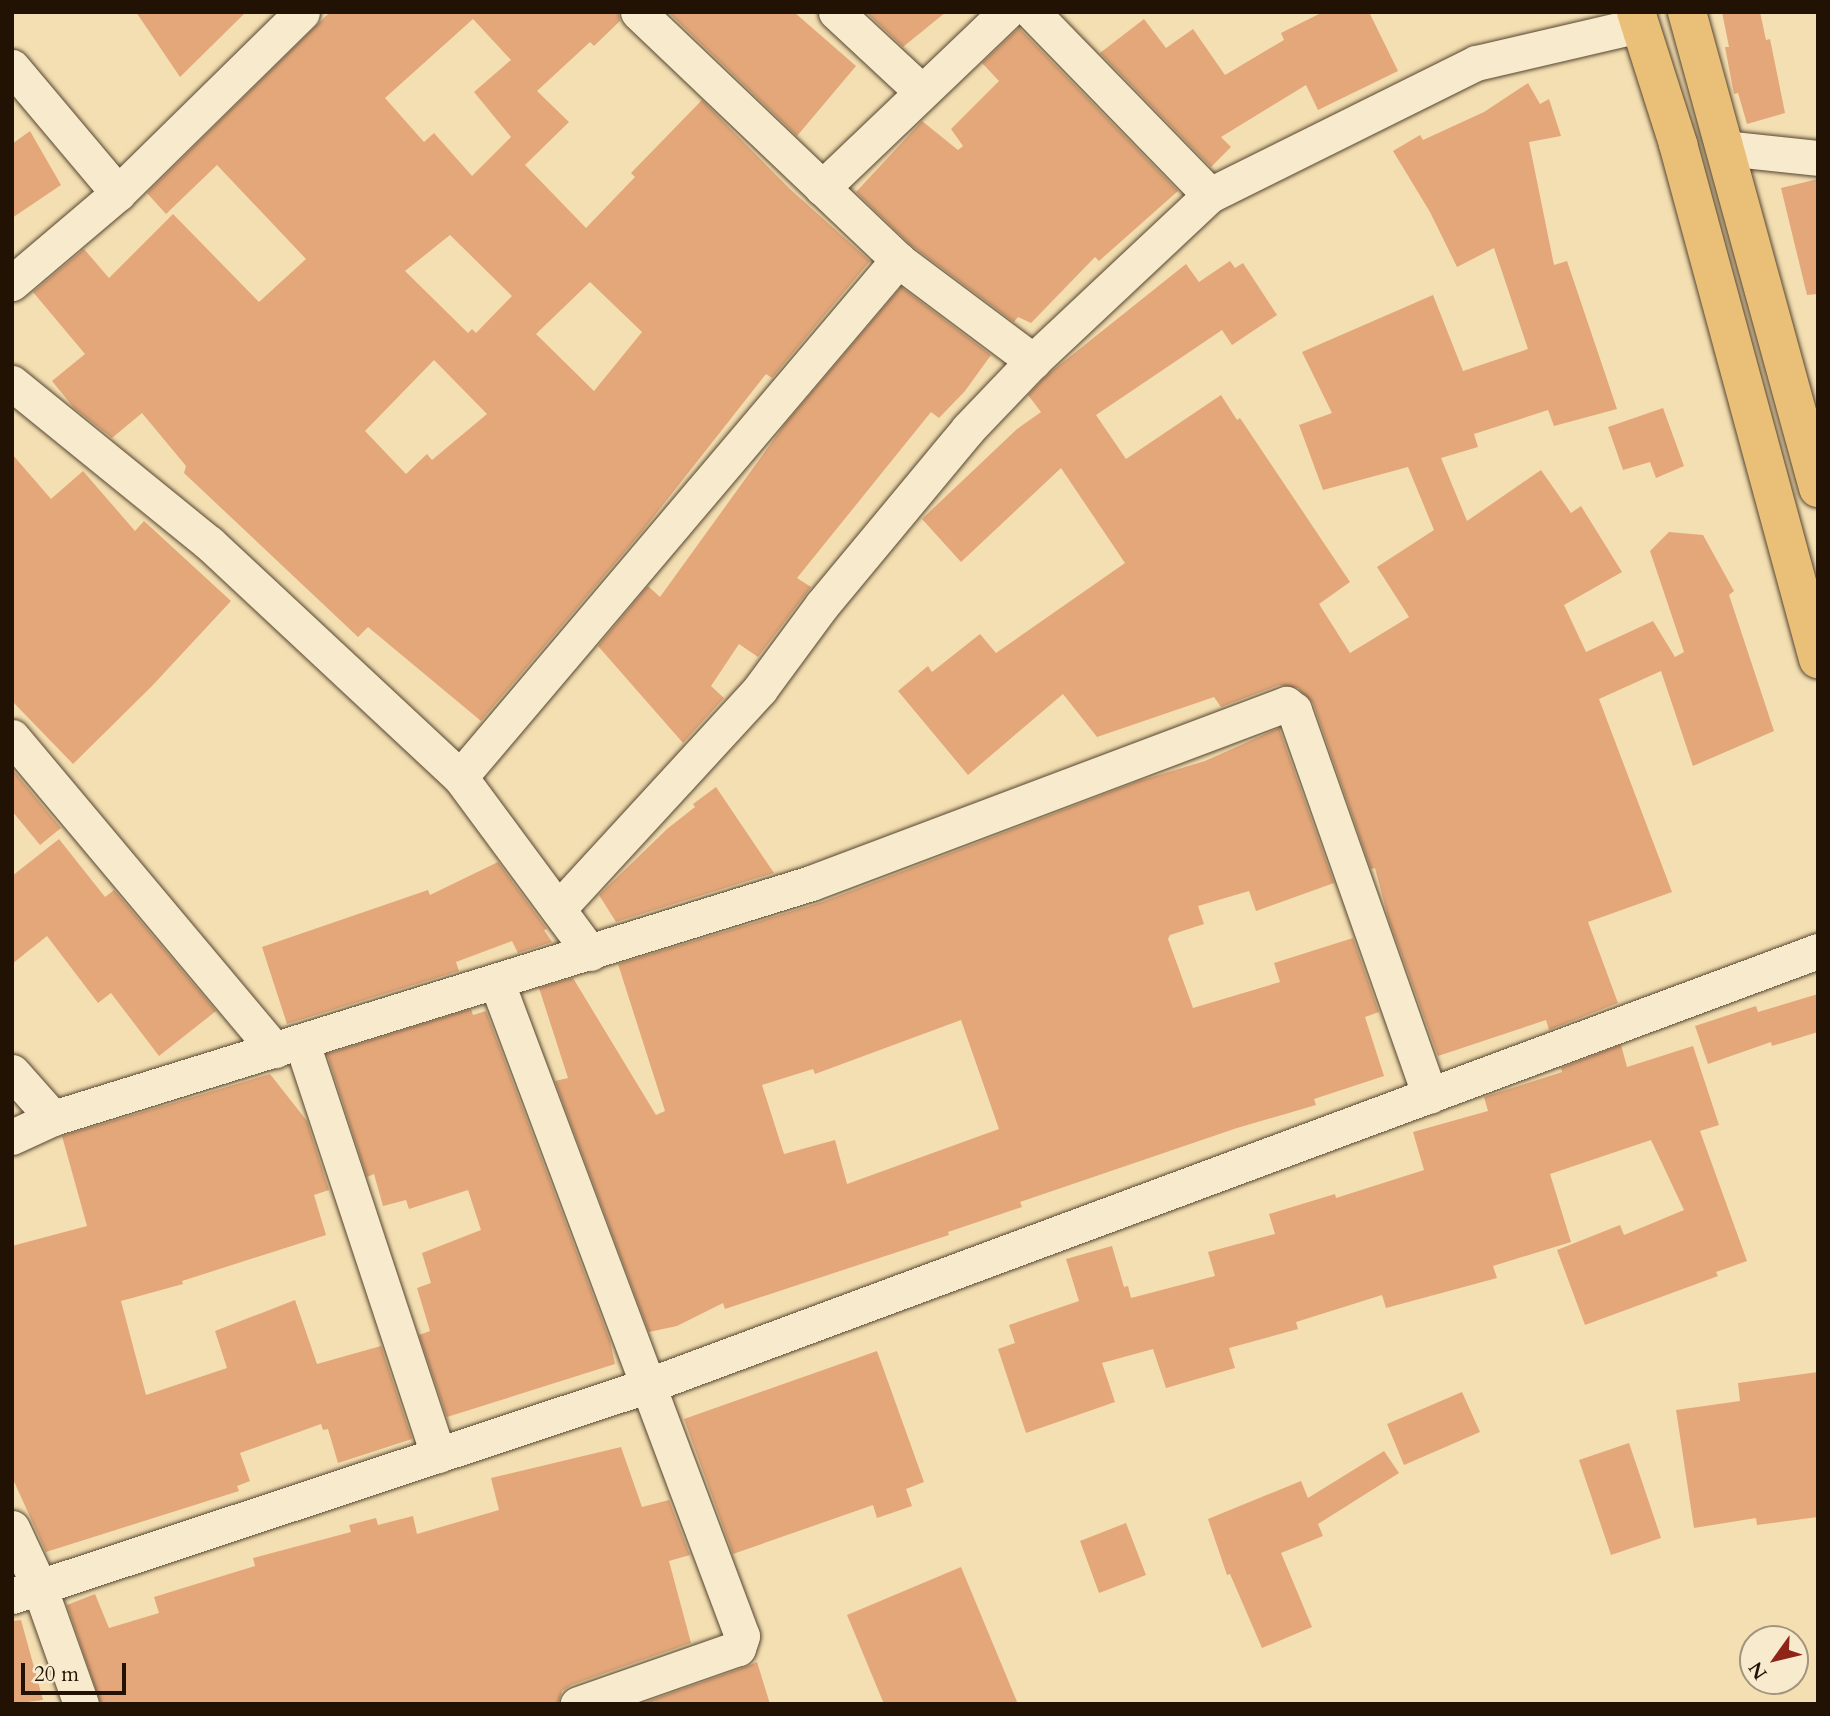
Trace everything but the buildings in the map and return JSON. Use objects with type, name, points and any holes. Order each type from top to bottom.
[{"type":"main road","points":[[1687,12],[1818,488]]},
{"type":"main road","points":[[1638,18],[1678,144],[1818,659]]},
{"type":"street","points":[[12,283],[118,193],[302,12]]},
{"type":"street","points":[[638,12],[898,260],[1033,361]]},
{"type":"street","points":[[836,12],[922,92]]},
{"type":"street","points":[[822,188],[1006,12]]},
{"type":"street","points":[[1032,12],[1210,195]]},
{"type":"street","points":[[558,909],[760,689],[822,605],[968,429],[1033,361],[1210,195],[1476,63],[1638,18]]},
{"type":"street","points":[[12,67],[118,193]]},
{"type":"street","points":[[1724,148],[1818,158]]},
{"type":"street","points":[[460,777],[898,260]]},
{"type":"street","points":[[12,383],[209,543],[460,777],[590,953]]},
{"type":"street","points":[[12,1137],[53,1118],[497,983],[811,883],[1286,704],[1294,710],[1430,1096]]},
{"type":"street","points":[[12,737],[289,1046],[438,1455]]},
{"type":"street","points":[[26,1591],[649,1385],[1818,951]]},
{"type":"street","points":[[497,983],[742,1636],[738,1648],[578,1704]]},
{"type":"street","points":[[12,1072],[53,1118]]},
{"type":"street","points":[[12,1528],[26,1591],[81,1704]]}]
